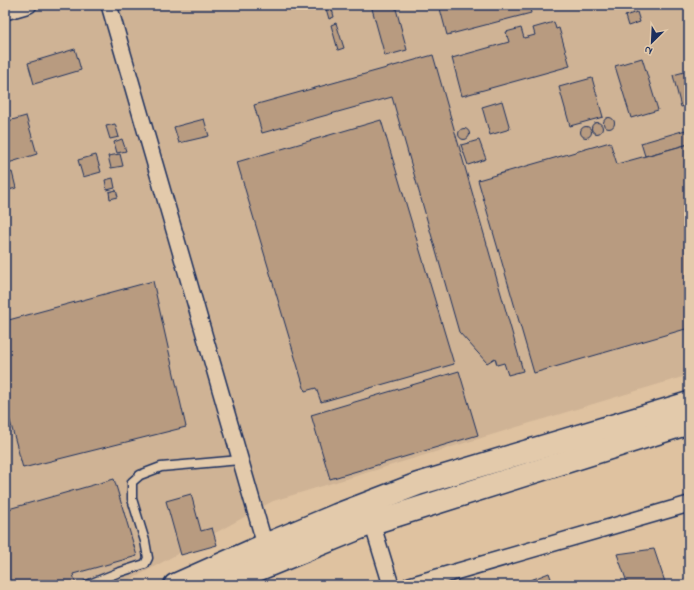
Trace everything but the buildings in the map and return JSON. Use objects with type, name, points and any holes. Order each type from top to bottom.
[{"type":"main road","points":[[222,585],[269,554],[337,515],[418,484],[689,403]]},
{"type":"main road","points":[[175,585],[269,554],[689,423]]},
{"type":"street","points":[[5,12],[29,5]]},
{"type":"street","points":[[108,5],[240,460],[269,554]]},
{"type":"street","points":[[410,585],[689,504]]},
{"type":"street","points":[[372,523],[391,585]]},
{"type":"lane","points":[[87,585],[145,564],[148,558],[145,540],[132,499],[132,482],[140,475],[161,467],[240,460]]},
{"type":"shaded area","points":[[5,5],[689,5],[689,375],[273,501],[121,585],[5,585]]}]
